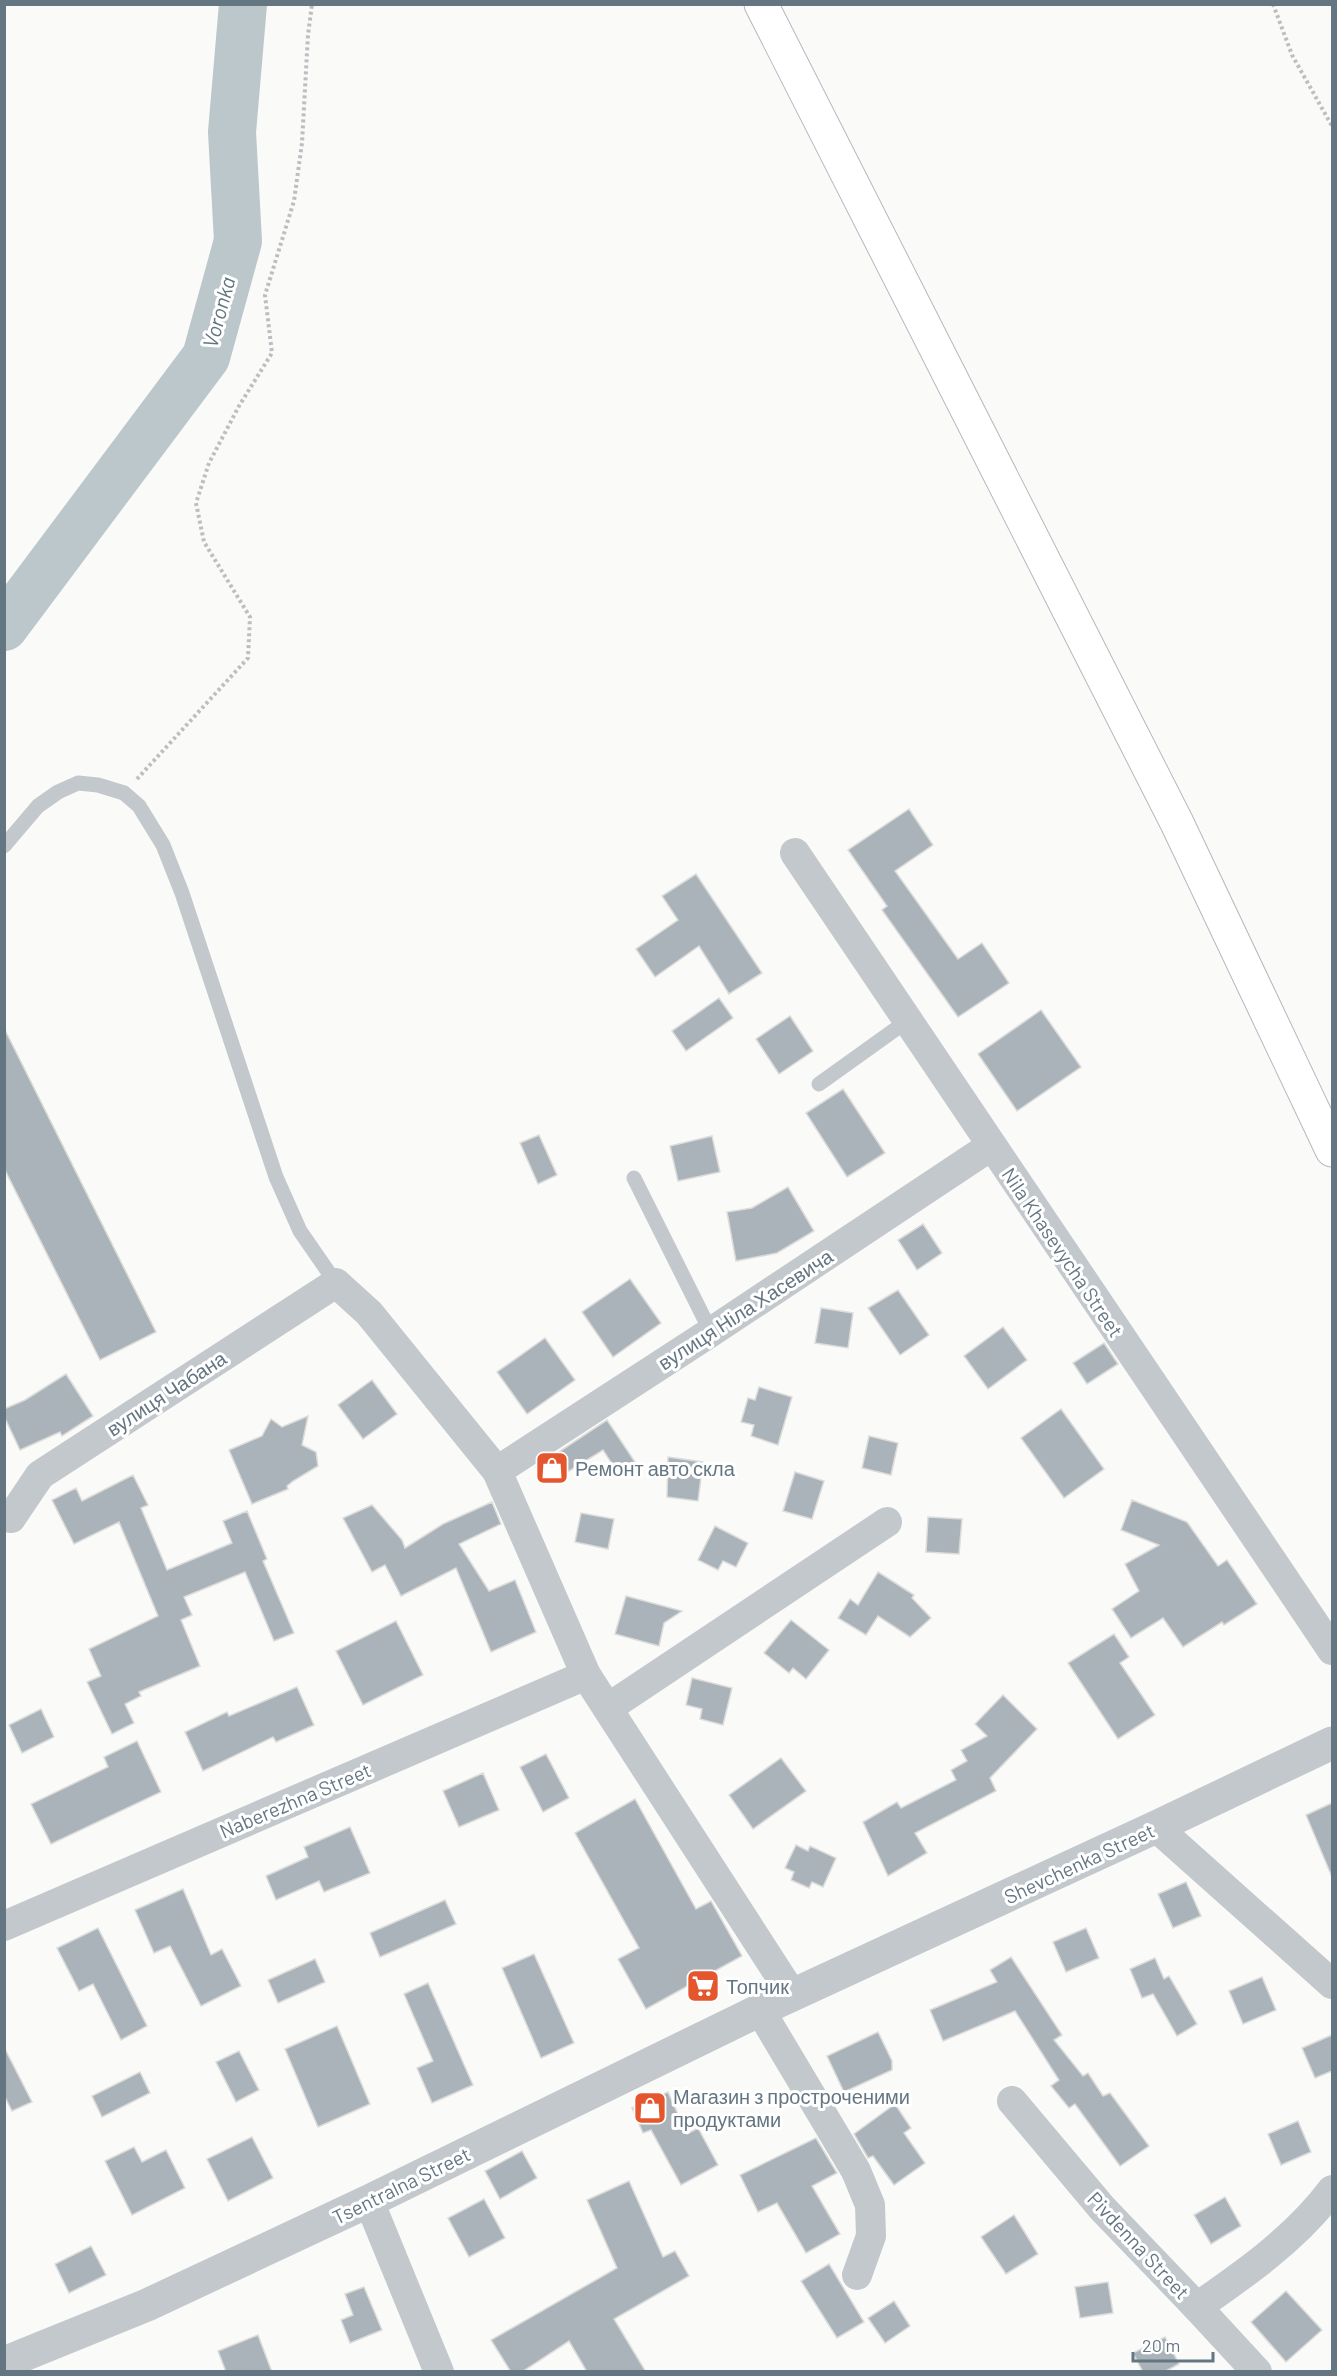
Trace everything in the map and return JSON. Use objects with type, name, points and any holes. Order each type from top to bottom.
[{"type":"highway","points":[[761,4],[1177,823],[1332,1150]]},
{"type":"street","name":"Nila Khasevycha Street","points":[[795,853],[1332,1650]]},
{"type":"street","name":"вулиця Ніла Хасевича","points":[[497,1471],[991,1146]]},
{"type":"street","points":[[336,1283],[369,1313],[497,1471],[586,1675],[793,1996]]},
{"type":"street","name":"вулиця Чабана","points":[[11,1518],[40,1475],[336,1283]]},
{"type":"street","points":[[608,1708],[887,1522]]},
{"type":"street","name":"Naberezhna Street","points":[[4,1926],[586,1675]]},
{"type":"street","name":"Shevchenka Street","points":[[793,1996],[1332,1743]]},
{"type":"street","points":[[1156,1827],[1332,1984]]},
{"type":"street","name":"Tsentralna Street","points":[[4,2364],[147,2305],[369,2201],[793,1996]]},
{"type":"street","points":[[760,2010],[856,2171],[870,2205],[871,2236],[857,2275]]},
{"type":"street","name":"Pivdenna Street","points":[[1012,2101],[1102,2208],[1197,2307],[1265,2260],[1322,2204],[1332,2190]]},
{"type":"street","points":[[369,2201],[438,2372]]},
{"type":"street","points":[[1197,2307],[1257,2372]]},
{"type":"lane","points":[[4,846],[38,806],[58,792],[78,783],[98,785],[124,793],[140,806],[164,845],[182,893],[276,1177],[300,1231],[336,1283]]},
{"type":"lane","points":[[819,1084],[907,1021]]},
{"type":"lane","points":[[634,1178],[711,1332]]},
{"type":"path","points":[[124,793],[248,658],[250,617],[204,542],[196,503],[209,463],[239,406],[272,353],[265,295],[294,201],[302,143],[312,4]]},
{"type":"path","points":[[1273,4],[1292,55],[1332,126]]},
{"type":"building","points":[[909,809],[933,845],[895,871],[958,959],[982,943],[1009,983],[958,1017],[882,910],[887,906],[848,850]]},
{"type":"building","points":[[696,874],[762,973],[729,994],[699,946],[655,977],[636,949],[678,920],[662,896]]},
{"type":"building","points":[[719,998],[733,1018],[686,1051],[672,1031]]},
{"type":"building","points":[[1041,1010],[1081,1067],[1017,1111],[978,1054]]},
{"type":"building","points":[[790,1016],[813,1051],[779,1074],[756,1039]]},
{"type":"building","points":[[4,1028],[156,1332],[100,1360],[4,1168]]},
{"type":"building","points":[[843,1089],[885,1153],[847,1177],[806,1113]]},
{"type":"building","points":[[539,1135],[557,1175],[538,1184],[520,1143]]},
{"type":"building","points":[[712,1136],[720,1172],[678,1181],[670,1146]]},
{"type":"building","points":[[788,1187],[814,1231],[777,1253],[736,1261],[727,1212],[752,1208]]},
{"type":"building","points":[[923,1224],[942,1253],[917,1270],[898,1240]]},
{"type":"building","points":[[630,1279],[661,1323],[613,1357],[582,1312]]},
{"type":"building","points":[[898,1290],[929,1335],[900,1355],[868,1308]]},
{"type":"building","points":[[821,1308],[853,1313],[848,1348],[815,1343]]},
{"type":"building","points":[[1003,1327],[1027,1360],[988,1389],[964,1356]]},
{"type":"building","points":[[545,1338],[575,1380],[527,1414],[497,1372]]},
{"type":"building","points":[[1104,1343],[1118,1364],[1087,1384],[1073,1363]]},
{"type":"building","points":[[66,1374],[93,1416],[62,1436],[60,1432],[20,1450],[4,1416],[4,1409],[25,1400]]},
{"type":"building","points":[[372,1380],[397,1414],[363,1439],[338,1405]]},
{"type":"building","points":[[759,1387],[792,1397],[778,1445],[751,1436],[754,1425],[741,1422],[748,1398],[755,1400]]},
{"type":"building","points":[[1061,1409],[1104,1469],[1064,1498],[1021,1438]]},
{"type":"building","points":[[308,1416],[302,1445],[316,1452],[318,1466],[293,1481],[287,1486],[288,1489],[252,1504],[229,1450],[262,1436],[271,1419],[282,1427]]},
{"type":"building","points":[[607,1420],[635,1462],[618,1473],[603,1450],[553,1481],[545,1481],[536,1467]]},
{"type":"building","points":[[869,1436],[898,1443],[891,1475],[862,1468]]},
{"type":"building","points":[[668,1457],[703,1462],[698,1501],[667,1497]]},
{"type":"building","points":[[795,1472],[824,1481],[812,1519],[783,1511]]},
{"type":"building","points":[[133,1475],[148,1505],[141,1508],[167,1570],[232,1543],[223,1521],[247,1511],[267,1559],[263,1561],[294,1633],[274,1641],[245,1572],[184,1597],[192,1615],[181,1620],[200,1666],[139,1692],[141,1696],[125,1704],[134,1723],[112,1734],[87,1682],[101,1676],[89,1649],[158,1616],[119,1522],[74,1544],[52,1500],[76,1488],[82,1501]]},
{"type":"building","points":[[1132,1500],[1187,1522],[1218,1566],[1227,1560],[1257,1604],[1224,1625],[1222,1622],[1183,1647],[1163,1618],[1131,1638],[1112,1609],[1139,1591],[1125,1564],[1159,1545],[1121,1530]]},
{"type":"building","points":[[492,1502],[501,1524],[459,1544],[489,1591],[515,1580],[536,1632],[491,1652],[456,1568],[401,1596],[385,1565],[372,1572],[343,1518],[372,1505],[402,1540],[405,1548],[443,1524]]},
{"type":"building","points":[[581,1513],[614,1519],[608,1549],[575,1542]]},
{"type":"building","points":[[928,1517],[962,1519],[959,1554],[926,1552]]},
{"type":"building","points":[[715,1526],[748,1543],[736,1567],[723,1561],[718,1570],[698,1560]]},
{"type":"building","points":[[878,1572],[914,1595],[912,1598],[931,1618],[910,1637],[878,1616],[866,1635],[838,1618],[850,1599],[858,1605]]},
{"type":"building","points":[[626,1596],[682,1611],[664,1623],[659,1646],[615,1634]]},
{"type":"building","points":[[791,1620],[829,1650],[806,1679],[793,1668],[789,1673],[764,1653]]},
{"type":"building","points":[[396,1621],[423,1675],[363,1705],[336,1651]]},
{"type":"building","points":[[1114,1634],[1129,1657],[1120,1663],[1155,1715],[1118,1739],[1068,1663]]},
{"type":"building","points":[[692,1678],[732,1688],[723,1725],[700,1719],[702,1709],[686,1705]]},
{"type":"building","points":[[297,1687],[314,1725],[276,1742],[273,1737],[203,1771],[185,1732],[227,1712],[229,1716]]},
{"type":"building","points":[[1003,1695],[1037,1729],[990,1778],[996,1791],[915,1833],[927,1853],[888,1876],[863,1822],[897,1802],[901,1808],[956,1780],[951,1770],[967,1761],[961,1750],[987,1736],[975,1724]]},
{"type":"building","points":[[41,1709],[54,1737],[22,1753],[9,1725]]},
{"type":"building","points":[[137,1741],[161,1792],[51,1844],[31,1804],[108,1767],[104,1757]]},
{"type":"building","points":[[546,1754],[569,1798],[543,1812],[520,1767]]},
{"type":"building","points":[[781,1758],[806,1791],[753,1829],[729,1795]]},
{"type":"building","points":[[483,1773],[499,1810],[459,1827],[443,1791]]},
{"type":"building","points":[[635,1799],[696,1909],[711,1901],[742,1956],[646,2009],[618,1959],[639,1948],[575,1833]]},
{"type":"building","points":[[1332,1803],[1332,1877],[1306,1815]]},
{"type":"building","points":[[350,1827],[370,1873],[324,1892],[319,1881],[276,1900],[266,1876],[308,1857],[304,1847]]},
{"type":"building","points":[[796,1845],[808,1851],[810,1846],[836,1858],[823,1887],[812,1882],[809,1888],[791,1880],[794,1872],[785,1868]]},
{"type":"building","points":[[1186,1882],[1201,1916],[1173,1928],[1158,1894]]},
{"type":"building","points":[[183,1889],[211,1955],[222,1949],[241,1986],[201,2006],[170,1946],[154,1953],[135,1910]]},
{"type":"building","points":[[445,1900],[456,1924],[380,1957],[370,1933]]},
{"type":"building","points":[[98,1928],[147,2026],[121,2040],[93,1984],[79,1991],[57,1948]]},
{"type":"building","points":[[1086,1928],[1099,1958],[1066,1972],[1053,1942]]},
{"type":"building","points":[[534,1954],[574,2043],[541,2058],[502,1968]]},
{"type":"building","points":[[1011,1957],[1062,2035],[1054,2040],[1083,2076],[1088,2073],[1103,2096],[1110,2093],[1149,2146],[1120,2166],[1075,2104],[1069,2108],[1051,2086],[1059,2080],[1015,2011],[943,2041],[930,2010],[997,1982],[990,1970]]},
{"type":"building","points":[[1155,1958],[1164,1979],[1169,1976],[1197,2024],[1177,2036],[1153,1994],[1142,1998],[1130,1969]]},
{"type":"building","points":[[315,1959],[325,1982],[278,2003],[268,1980]]},
{"type":"building","points":[[1262,1977],[1276,2010],[1243,2024],[1229,1991]]},
{"type":"building","points":[[428,1983],[473,2085],[432,2103],[417,2068],[433,2061],[404,1994]]},
{"type":"building","points":[[337,2026],[370,2104],[318,2127],[285,2049]]},
{"type":"building","points":[[878,2032],[892,2061],[892,2070],[844,2092],[827,2056]]},
{"type":"building","points":[[1332,2035],[1332,2071],[1315,2078],[1302,2048]]},
{"type":"building","points":[[4,2047],[32,2102],[12,2111],[4,2095]]},
{"type":"building","points":[[239,2051],[259,2090],[236,2102],[216,2062]]},
{"type":"building","points":[[140,2072],[150,2093],[102,2117],[92,2096]]},
{"type":"building","points":[[668,2092],[687,2134],[698,2128],[718,2165],[681,2185],[651,2130],[643,2133],[632,2108]]},
{"type":"building","points":[[895,2104],[911,2128],[904,2133],[925,2163],[894,2185],[873,2156],[868,2158],[854,2134]]},
{"type":"building","points":[[1298,2121],[1311,2152],[1281,2165],[1268,2134]]},
{"type":"building","points":[[252,2137],[273,2178],[228,2201],[207,2159]]},
{"type":"building","points":[[816,2138],[837,2173],[812,2186],[840,2234],[806,2253],[777,2203],[758,2212],[740,2175]]},
{"type":"building","points":[[134,2147],[142,2162],[166,2150],[185,2188],[132,2215],[105,2161]]},
{"type":"building","points":[[522,2151],[537,2178],[500,2199],[485,2171]]},
{"type":"building","points":[[629,2181],[663,2257],[675,2251],[689,2276],[614,2319],[646,2372],[587,2372],[569,2341],[522,2372],[511,2372],[491,2340],[617,2268],[587,2200]]},
{"type":"building","points":[[1225,2197],[1241,2226],[1211,2244],[1194,2215]]},
{"type":"building","points":[[484,2199],[505,2238],[469,2257],[448,2218]]},
{"type":"building","points":[[1014,2215],[1038,2254],[1006,2274],[981,2237]]},
{"type":"building","points":[[91,2246],[106,2275],[69,2293],[55,2264]]},
{"type":"building","points":[[829,2264],[864,2322],[837,2338],[801,2281]]},
{"type":"building","points":[[1108,2282],[1113,2313],[1080,2318],[1075,2287]]},
{"type":"building","points":[[364,2287],[382,2330],[350,2343],[341,2320],[353,2315],[345,2294]]},
{"type":"building","points":[[1286,2291],[1322,2330],[1286,2362],[1251,2322]]},
{"type":"building","points":[[894,2301],[910,2326],[885,2343],[868,2318]]},
{"type":"building","points":[[258,2335],[272,2372],[226,2372],[218,2351]]},
{"type":"building","points":[[1165,2337],[1179,2364],[1164,2372],[1143,2372],[1133,2353]]},
{"type":"waterway","name":"Voronka","points":[[4,627],[206,357],[238,241],[232,132],[243,4]]},
{"type":"place","name":"Ремонт авто скла","points":[[552,1468]]},
{"type":"place","name":"Топчик","points":[[703,1986]]},
{"type":"place","name":"Магазин з простроченими продуктами","points":[[650,2108]]}]
